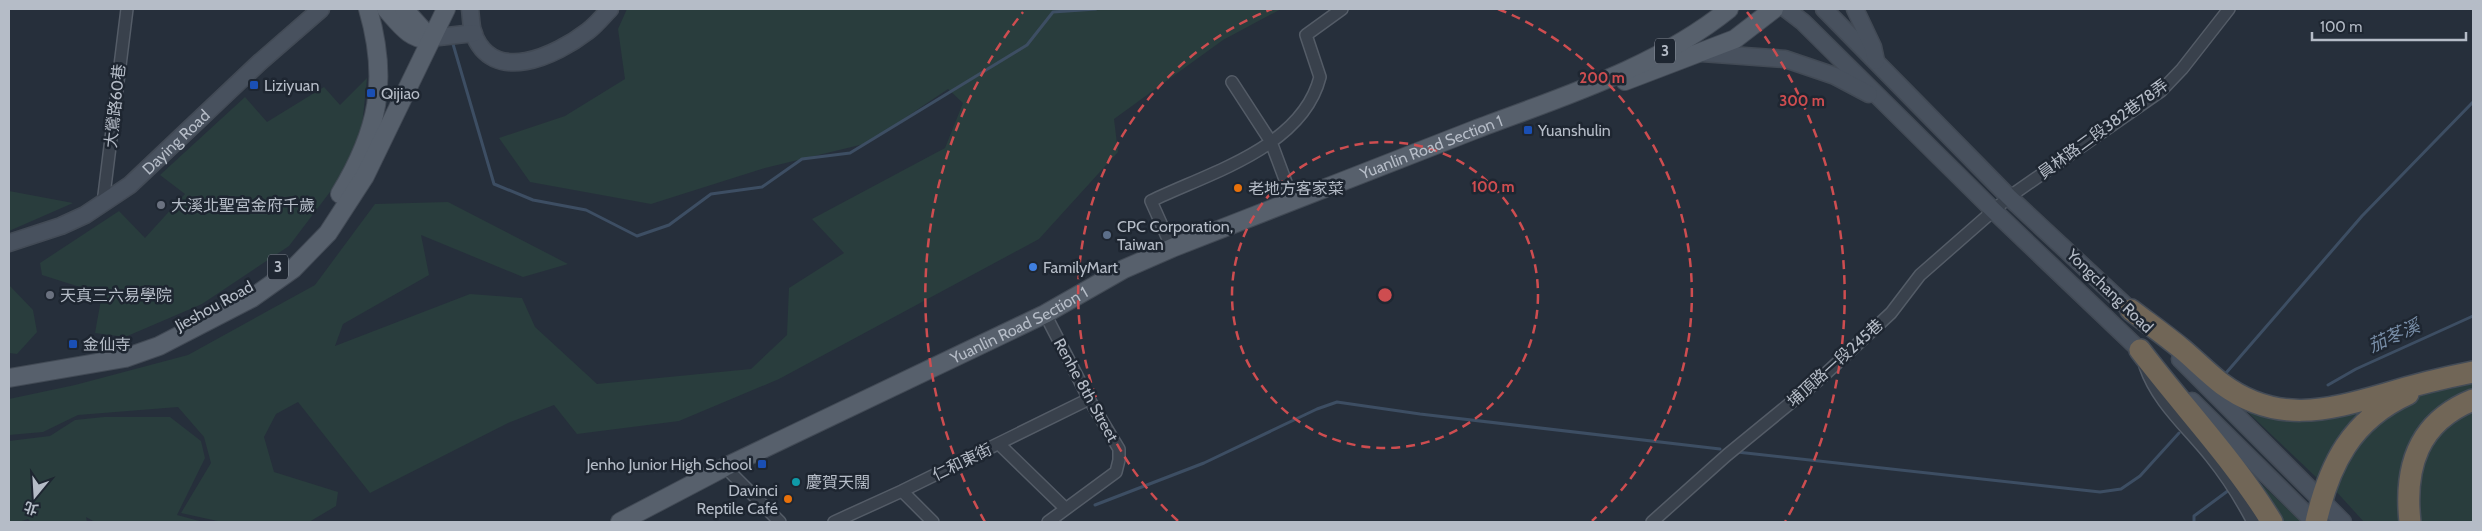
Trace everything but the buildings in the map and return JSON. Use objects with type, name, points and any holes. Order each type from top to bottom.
[{"type":"highway","points":[[2130,310],[2181,348],[2222,384],[2242,396],[2279,410],[2311,412],[2473,372]]},
{"type":"highway","points":[[2140,350],[2177,399],[2250,486],[2272,522]]},
{"type":"highway","points":[[2317,515],[2326,481],[2336,460],[2349,441],[2367,422],[2399,399],[2447,377]]},
{"type":"highway","points":[[2410,522],[2409,481],[2420,444],[2445,415],[2473,400]]},
{"type":"main road","name":"Daying Road","points":[[9,243],[61,226],[85,215],[130,185],[260,62],[322,9]]},
{"type":"main road","points":[[386,9],[410,34],[422,40],[474,32]]},
{"type":"main road","points":[[404,9],[430,38]]},
{"type":"main road","name":"Jieshou Road","points":[[9,378],[125,358],[159,346],[252,298],[293,269],[328,233],[365,176],[430,38],[446,9]]},
{"type":"main road","points":[[470,9],[474,32],[484,49],[493,58],[504,62],[519,63],[531,61],[567,45],[589,30],[610,9]]},
{"type":"main road","name":"Yuanlin Road Section 1","points":[[620,522],[725,467],[1045,314],[1124,269],[1293,200],[1596,84],[1678,44],[1705,28],[1729,9]]},
{"type":"main road","name":"Yuanlin Road Section 1","points":[[1596,84],[1621,82],[1702,53],[1735,39],[1774,9]]},
{"type":"main road","name":"Yongchang Road","points":[[1786,9],[1803,22],[1994,211],[2317,515],[2343,522]]},
{"type":"main road","name":"Yongchang Road","points":[[1824,9],[1833,15],[1865,52],[2009,197],[2130,310],[2317,515]]},
{"type":"main road","points":[[1855,9],[1873,47],[1876,61]]},
{"type":"main road","name":"Jieshou Road","points":[[9,368],[122,348],[149,341],[248,288],[290,259],[308,242],[349,179],[365,148],[376,113],[378,77],[366,12]]},
{"type":"main road","points":[[1702,53],[1785,59],[1835,76],[1885,103]]},
{"type":"street","name":"大鶯路60巷","points":[[103,203],[127,9]]},
{"type":"street","points":[[1172,248],[1151,201],[1244,159],[1271,142],[1307,104],[1320,77],[1306,34],[1342,9]]},
{"type":"street","name":"員林路二段382巷78弄","points":[[2009,197],[2161,91],[2182,69],[2228,9]]},
{"type":"street","points":[[1232,82],[1271,142],[1293,200]]},
{"type":"street","name":"埔頂路一段245巷","points":[[1652,522],[1727,455],[1821,378],[1891,313],[1920,274],[2009,197]]},
{"type":"street","name":"Renhe 8th Street","points":[[1045,314],[1090,400],[1119,449],[1116,472],[1058,517]]},
{"type":"street","points":[[2140,350],[2152,386],[2211,457],[2239,496],[2253,522]]},
{"type":"street","name":"仁和東街","points":[[834,522],[1090,400]]},
{"type":"street","points":[[999,444],[1058,517]]},
{"type":"street","points":[[725,467],[780,522]]},
{"type":"street","points":[[902,491],[933,522]]},
{"type":"green space","points":[[627,9],[1281,9],[1223,40],[1114,119],[1118,152],[1039,239],[779,379],[679,421],[577,434],[554,405],[508,423],[370,493],[298,402],[276,414],[264,437],[274,472],[338,492],[336,506],[309,522],[222,522],[181,513],[211,463],[204,437],[178,407],[78,415],[43,432],[9,435],[9,399],[75,385],[188,355],[315,285],[375,204],[448,202],[568,264],[523,277],[421,235],[429,275],[343,324],[335,346],[470,294],[522,298],[535,327],[597,384],[751,369],[787,335],[789,288],[844,253],[812,219],[945,148],[963,103],[948,89],[868,143],[765,168],[651,204],[530,182],[499,138],[565,116],[625,79],[618,29]]},
{"type":"green space","points":[[367,78],[361,136],[336,184],[289,246],[202,304],[125,337],[95,333],[102,294],[42,275],[40,263],[119,211],[145,238],[185,194],[160,175],[245,97],[267,122],[324,87],[340,105]]},
{"type":"green space","points":[[9,191],[73,203],[9,231]]},
{"type":"green space","points":[[9,285],[33,310],[37,332],[17,354],[9,353]]},
{"type":"green space","points":[[2473,381],[2473,391],[2433,415],[2402,522],[2364,522],[2334,489],[2346,461],[2355,447],[2378,423],[2404,404],[2430,392]]},
{"type":"green space","points":[[2231,396],[2362,407],[2365,412],[2331,454],[2318,479]]},
{"type":"green space","points":[[2473,408],[2473,522],[2420,522],[2417,502],[2420,470],[2437,433]]},
{"type":"green space","points":[[104,417],[170,417],[201,441],[205,458],[177,515],[203,522],[95,522],[86,517],[87,522],[31,522],[28,519],[19,522],[9,522],[9,441],[50,436],[75,420]]},
{"type":"green space","points":[[2251,474],[2301,522],[2281,522]]},
{"type":"waterway","points":[[453,44],[494,184],[533,200],[586,210],[637,236],[669,225],[711,194],[762,187],[802,159],[850,153],[1027,45],[1053,12],[1096,9]]},
{"type":"waterway","points":[[2226,373],[2362,216],[2473,102]]},
{"type":"waterway","name":"茄苳溪","points":[[2328,385],[2356,369],[2473,316]]},
{"type":"waterway","points":[[1095,505],[1204,463],[1317,409],[1337,402],[1420,414],[1720,449]]},
{"type":"waterway","points":[[1737,452],[2100,492],[2121,489],[2140,476],[2179,433]]},
{"type":"waterway","name":"茄苳溪","points":[[2194,522],[2194,516],[2229,490]]},
{"type":"place","name":"Liziyuan","points":[[254,85]]},
{"type":"place","name":"Qijiao","points":[[371,93]]},
{"type":"place","name":"Yuanshulin","points":[[1528,130]]},
{"type":"place","name":"老地方客家菜","points":[[1238,188]]},
{"type":"place","name":"大溪北聖宮金府千歲","points":[[161,205]]},
{"type":"place","name":"CPC Corporation, Taiwan","points":[[1107,235]]},
{"type":"place","name":"FamilyMart","points":[[1033,267]]},
{"type":"place","name":"天真三六易學院","points":[[50,295]]},
{"type":"place","name":"金仙寺","points":[[73,344]]},
{"type":"place","name":"Jenho Junior High School","points":[[762,464]]},
{"type":"place","name":"慶賀天闊","points":[[796,482]]},
{"type":"place","name":"Davinci Reptile Café","points":[[788,499]]}]
